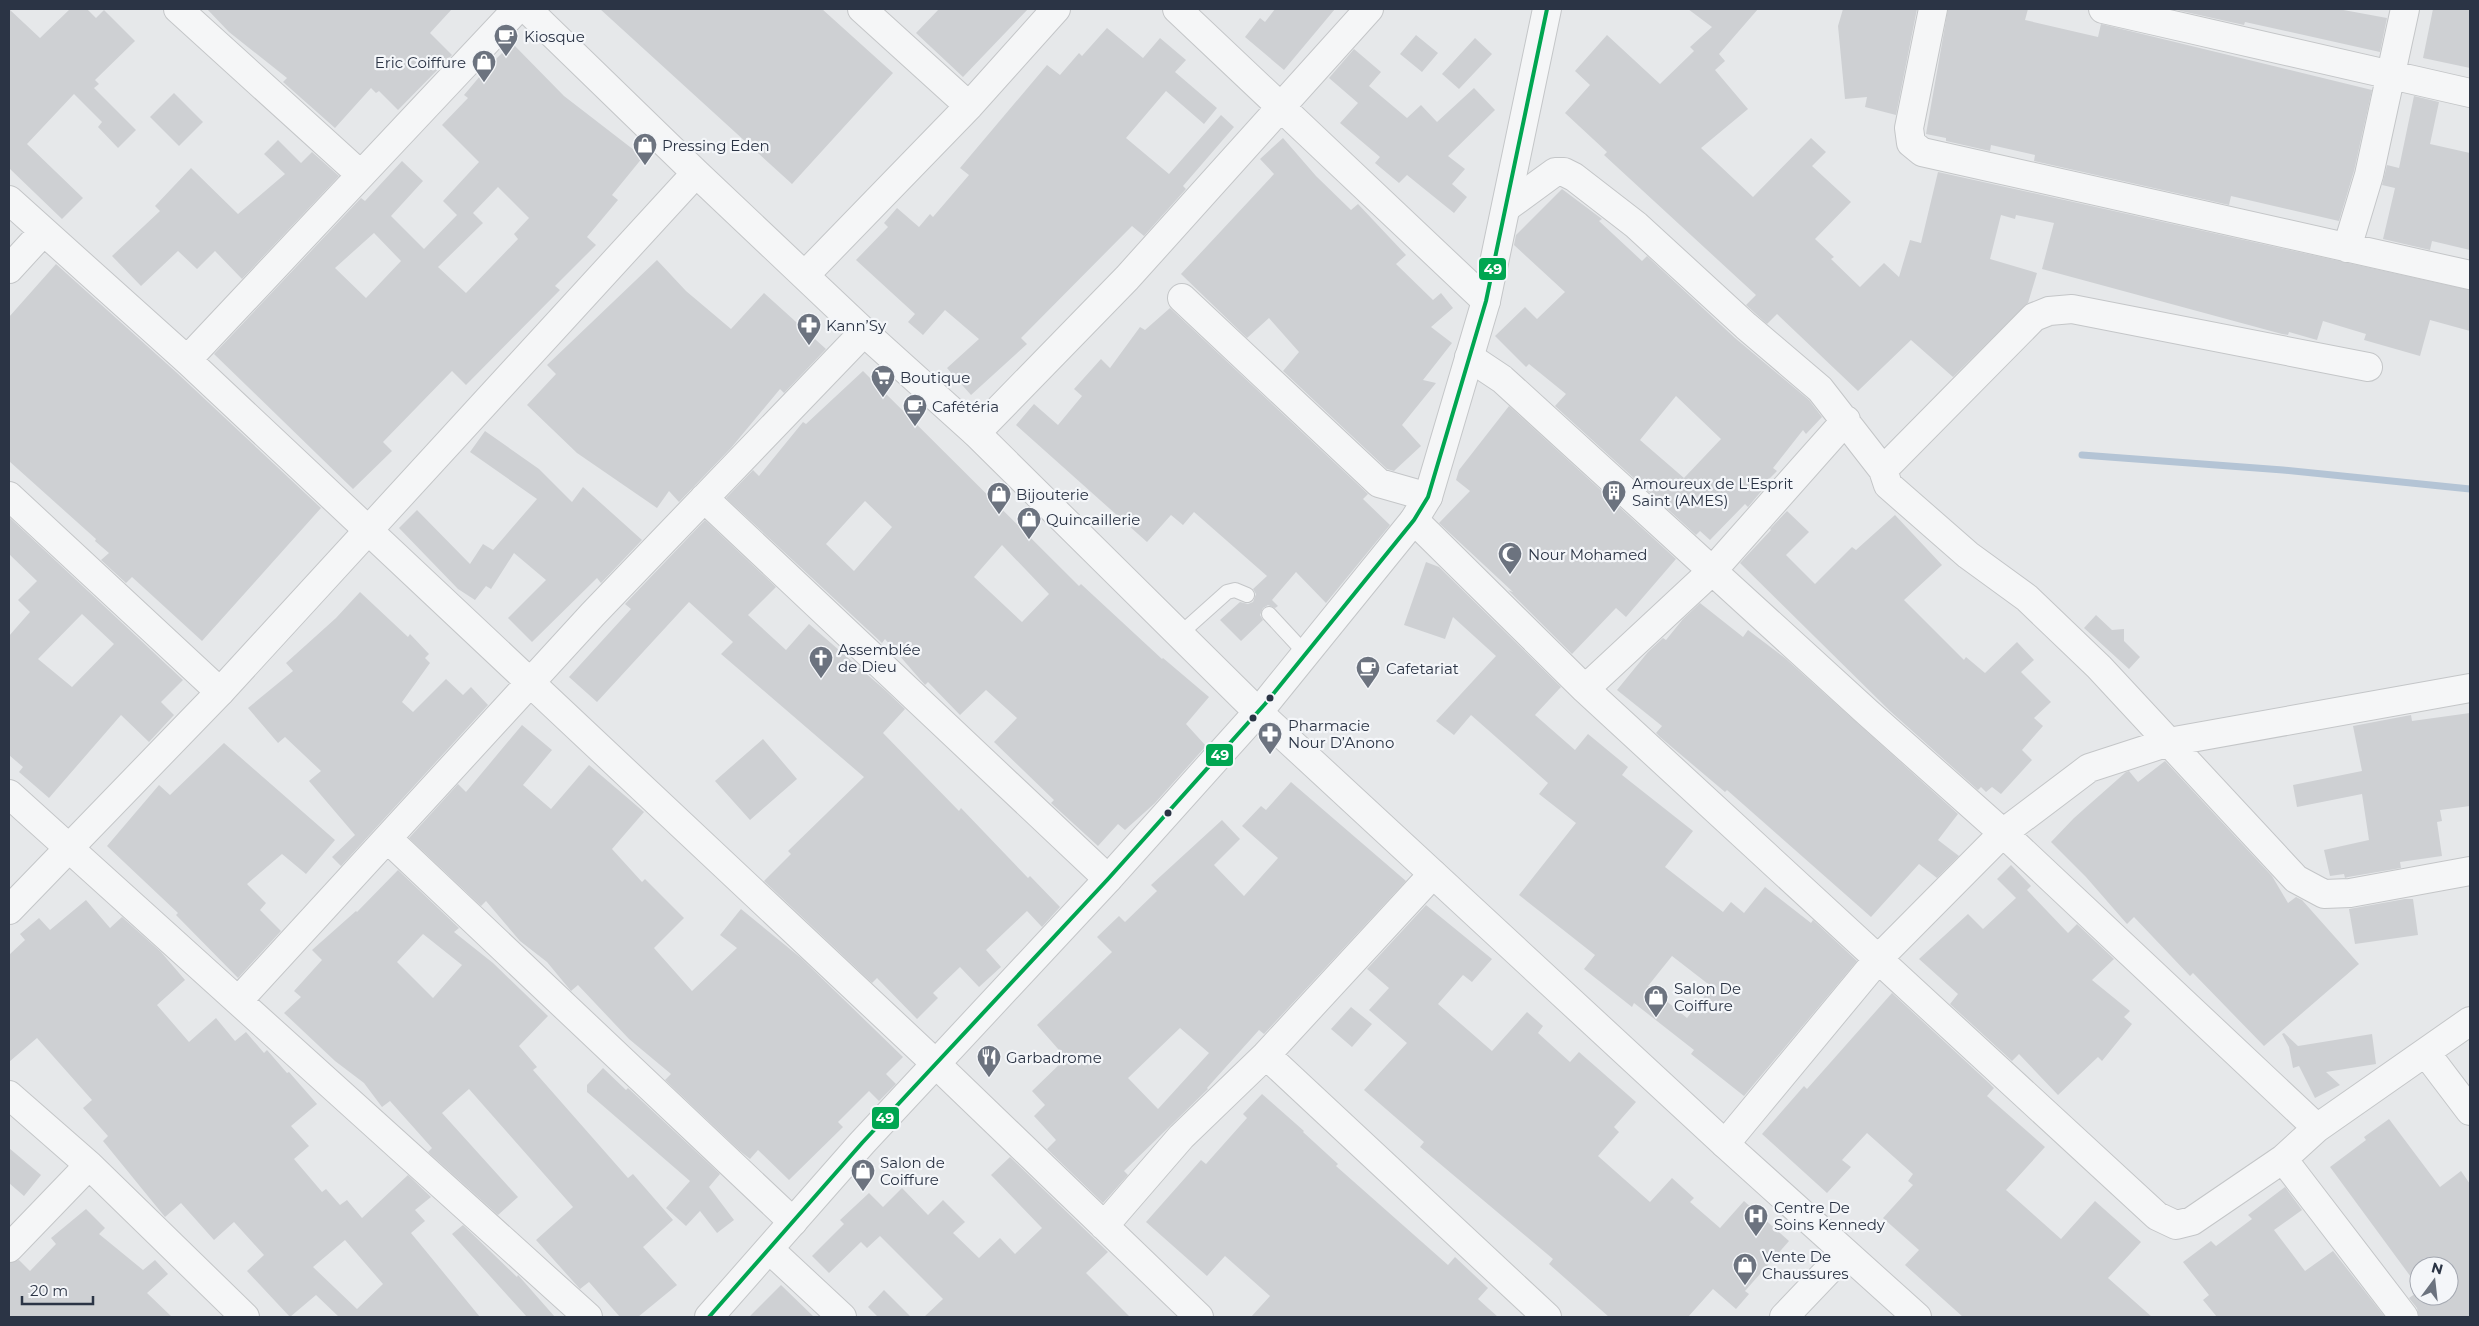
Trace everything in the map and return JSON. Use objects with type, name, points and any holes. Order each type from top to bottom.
[{"type":"street","points":[[178,9],[361,175]]},
{"type":"street","points":[[187,360],[517,9]]},
{"type":"street","points":[[527,9],[864,332],[976,433],[1258,712],[1725,1144],[1917,1317]]},
{"type":"street","points":[[862,9],[969,106]]},
{"type":"street","points":[[804,275],[969,106],[1056,9]]},
{"type":"street","points":[[1177,9],[1486,301]]},
{"type":"street","points":[[976,433],[1127,278],[1282,108],[1369,9]]},
{"type":"street","points":[[709,1317],[934,1063],[1108,879],[1258,712],[1414,520],[1428,497],[1486,301],[1547,9]]},
{"type":"street","points":[[1933,9],[1909,128],[1911,143],[1922,152],[2470,275]]},
{"type":"street","points":[[2103,9],[2470,93]]},
{"type":"street","points":[[2347,248],[2369,176],[2405,9]]},
{"type":"street","points":[[1507,207],[1555,172],[1564,172],[1574,177],[1636,225],[1746,326],[1820,390],[1846,420],[1883,470],[1888,485],[1968,555],[2027,598],[2099,667],[2296,879],[2324,894],[2350,893],[2470,871]]},
{"type":"street","points":[[9,910],[220,692],[696,173]]},
{"type":"street","points":[[9,200],[187,360],[934,1063],[1199,1317]]},
{"type":"street","points":[[9,269],[43,232]]},
{"type":"street","points":[[1182,298],[1379,482],[1428,497]]},
{"type":"street","points":[[1883,470],[2034,317],[2049,311],[2072,309],[2368,367]]},
{"type":"street","points":[[239,1000],[530,683],[864,332]]},
{"type":"street","points":[[1470,357],[1502,379],[1574,447],[1713,570],[1867,712],[2003,833],[2317,1128]]},
{"type":"street","points":[[1585,689],[1713,570],[1846,420]]},
{"type":"street","points":[[9,496],[220,692]]},
{"type":"street","points":[[704,498],[1108,879]]},
{"type":"street","points":[[1414,520],[1585,689],[2157,1216],[2176,1225],[2192,1221],[2283,1159],[2317,1128],[2470,1021]]},
{"type":"street","points":[[1725,1144],[1879,958],[2003,833],[2089,768],[2170,742],[2470,688]]},
{"type":"street","points":[[9,794],[588,1317]]},
{"type":"street","points":[[388,839],[793,1222]]},
{"type":"street","points":[[1104,1226],[1181,1137],[1266,1055],[1433,874]]},
{"type":"street","points":[[2426,1053],[2470,1111]]},
{"type":"street","points":[[1266,1055],[1547,1317]]},
{"type":"street","points":[[9,1095],[89,1165],[245,1317]]},
{"type":"street","points":[[2283,1159],[2404,1317]]},
{"type":"street","points":[[9,1248],[89,1165]]},
{"type":"street","points":[[770,1250],[842,1317]]},
{"type":"street","points":[[1784,1317],[1845,1253]]},
{"type":"lane","points":[[1180,634],[1227,592],[1235,590],[1247,595]]},
{"type":"lane","points":[[1270,614],[1306,654]]},
{"type":"building","points":[[9,9],[40,38],[70,9],[87,9],[96,18],[104,10],[135,41],[95,80],[99,84],[94,88],[136,130],[118,148],[98,127],[102,122],[74,94],[27,144],[83,198],[62,219],[9,168]]},
{"type":"building","points":[[207,9],[452,9],[430,33],[452,55],[398,110],[379,91],[376,93],[371,88],[335,128],[283,82],[287,78],[229,32]]},
{"type":"building","points":[[600,9],[822,9],[893,73],[792,184]]},
{"type":"building","points":[[939,9],[1028,9],[963,77],[916,33]]},
{"type":"building","points":[[1275,9],[1335,9],[1284,70],[1245,37],[1260,18],[1265,22]]},
{"type":"building","points":[[1688,9],[1758,9],[1719,54],[1725,61],[1715,70],[1748,109],[1701,148],[1753,197],[1811,138],[1826,152],[1812,166],[1851,202],[1815,239],[1834,257],[1831,259],[1860,287],[1884,263],[1899,277],[1910,240],[1921,243],[1938,172],[2470,290],[2470,331],[2430,320],[2420,356],[2364,340],[2366,334],[2323,321],[2317,340],[2289,332],[2288,335],[2282,334],[2042,269],[2054,223],[2016,215],[2015,219],[2001,215],[1990,259],[2037,273],[2028,303],[1953,377],[1911,340],[1858,391],[1777,314],[1767,324],[1746,305],[1756,295],[1604,155],[1607,152],[1565,113],[1590,85],[1575,71],[1607,35],[1660,84],[1694,51],[1690,47],[1712,27]]},
{"type":"building","points":[[1843,9],[1917,9],[1896,115],[1865,107],[1867,97],[1845,99],[1838,26]]},
{"type":"building","points":[[1948,9],[2028,9],[2025,20],[2098,37],[2101,24],[2372,90],[2354,171],[2339,221],[2231,196],[2229,205],[2034,161],[2035,155],[1991,145],[1990,151],[1946,141],[1946,138],[1926,134]]},
{"type":"building","points":[[2172,9],[2338,9],[2387,18],[2380,52],[2245,22],[2244,25]]},
{"type":"building","points":[[2433,9],[2470,9],[2470,68],[2423,58]]},
{"type":"building","points":[[1107,28],[1143,58],[1160,38],[1186,60],[1175,72],[1217,108],[1204,124],[1166,91],[1126,138],[1169,174],[1221,115],[1234,127],[1183,186],[1186,189],[1144,236],[1132,226],[1021,338],[1027,344],[971,395],[947,368],[979,339],[945,310],[923,335],[908,322],[915,314],[856,260],[888,227],[884,223],[897,208],[919,227],[930,214],[933,217],[969,175],[960,168],[1047,65],[1060,75],[1079,53],[1082,56]]},
{"type":"building","points":[[1416,35],[1438,53],[1422,72],[1400,54]]},
{"type":"building","points":[[1475,38],[1492,54],[1459,89],[1442,74]]},
{"type":"building","points":[[512,43],[564,96],[643,157],[612,195],[618,200],[587,237],[596,245],[555,286],[560,290],[466,385],[452,371],[383,442],[392,451],[353,489],[214,354],[361,198],[365,201],[402,161],[423,181],[391,216],[424,249],[457,215],[443,201],[479,162],[442,125],[468,98],[464,95]],"holes":[[[498,187],[529,218],[514,234],[518,239],[466,293],[438,267],[483,223],[473,213]],[[374,233],[401,261],[366,298],[335,268]]]},
{"type":"building","points":[[1354,49],[1381,72],[1369,86],[1407,118],[1421,105],[1437,122],[1474,88],[1495,110],[1448,156],[1465,169],[1452,184],[1467,197],[1454,213],[1407,175],[1399,183],[1375,163],[1380,157],[1340,123],[1358,103],[1329,78]]},
{"type":"building","points":[[174,93],[203,122],[179,146],[150,117]]},
{"type":"building","points":[[2414,96],[2439,102],[2430,144],[2470,153],[2470,250],[2432,241],[2430,250],[2383,239],[2395,188],[2382,185],[2387,165],[2399,168]]},
{"type":"building","points":[[1283,138],[1316,176],[1351,210],[1358,204],[1406,255],[1396,264],[1433,300],[1441,293],[1453,308],[1431,327],[1452,343],[1423,380],[1436,383],[1402,425],[1421,446],[1394,471],[1387,469],[1283,371],[1299,352],[1269,318],[1247,338],[1181,274],[1274,174],[1260,159]]},
{"type":"building","points":[[278,140],[301,163],[312,152],[339,176],[242,279],[215,251],[197,269],[178,251],[141,286],[112,256],[160,211],[155,206],[191,168],[238,214],[285,174],[264,154]]},
{"type":"building","points":[[1562,189],[1602,219],[1599,221],[1642,261],[1647,256],[1735,338],[1809,400],[1822,417],[1806,434],[1803,430],[1773,468],[1777,471],[1762,486],[1764,488],[1748,507],[1745,504],[1710,540],[1700,531],[1696,535],[1555,406],[1566,394],[1529,364],[1526,367],[1495,336],[1525,307],[1537,319],[1565,292],[1514,245],[1516,235]],"holes":[[[1676,396],[1721,439],[1684,478],[1640,440]]]},
{"type":"building","points":[[657,260],[686,291],[731,329],[764,293],[826,349],[784,393],[780,389],[731,448],[679,502],[669,491],[657,508],[577,453],[527,405],[556,374],[547,365]]},
{"type":"building","points":[[56,264],[176,372],[321,508],[202,641],[132,577],[126,583],[101,560],[109,553],[95,541],[96,539],[9,461],[9,317]]},
{"type":"building","points":[[1170,308],[1368,494],[1363,499],[1390,525],[1326,603],[1296,572],[1272,600],[1278,606],[1275,608],[1268,605],[1263,608],[1260,615],[1263,620],[1241,641],[1220,620],[1240,602],[1248,604],[1253,602],[1256,594],[1253,589],[1267,576],[1194,512],[1183,525],[1171,515],[1147,542],[1016,425],[1034,404],[1058,425],[1082,396],[1074,389],[1101,359],[1110,368],[1140,327],[1145,330]]},
{"type":"building","points":[[863,371],[1079,586],[1081,584],[1162,659],[1209,697],[1186,724],[1206,746],[1155,803],[1125,830],[1118,824],[1098,846],[1051,803],[1054,800],[994,742],[1017,718],[986,690],[960,715],[928,682],[925,685],[885,639],[882,643],[726,498],[753,470],[759,476],[803,422],[806,424]],"holes":[[[865,501],[892,527],[854,571],[826,544]],[[1002,545],[1049,594],[1022,622],[974,577]]]},
{"type":"building","points":[[1509,406],[1676,559],[1626,617],[1616,608],[1572,654],[1508,590],[1513,592],[1439,523],[1470,491],[1456,480],[1459,470]]},
{"type":"building","points":[[485,431],[539,469],[572,502],[583,487],[642,540],[601,583],[597,578],[532,642],[508,618],[546,580],[514,553],[491,589],[486,586],[475,600],[458,589],[399,528],[417,510],[470,564],[483,544],[493,550],[537,499],[470,452]]},
{"type":"building","points":[[1787,511],[1809,532],[1786,555],[1815,584],[1852,547],[1856,550],[1895,515],[1942,565],[1904,600],[1964,660],[1966,657],[1985,673],[2017,642],[2034,660],[2021,672],[2051,702],[2034,718],[2043,726],[2022,750],[2032,760],[2001,794],[1992,787],[1986,792],[1981,787],[1978,790],[1890,711],[1740,563]]},
{"type":"building","points":[[9,517],[183,680],[161,702],[174,715],[149,742],[121,715],[49,798],[19,772],[23,767],[9,755],[9,636],[30,612],[18,600],[37,581],[9,554]],"holes":[[[82,614],[114,644],[72,687],[38,659]]]},
{"type":"building","points":[[705,520],[776,587],[748,615],[786,650],[809,624],[885,690],[905,709],[883,733],[959,811],[961,808],[1028,878],[1030,876],[1060,907],[1042,927],[1027,911],[986,950],[1001,967],[979,987],[960,967],[933,993],[938,998],[917,1019],[877,978],[872,983],[764,881],[791,854],[788,851],[864,777],[721,654],[733,642],[689,602],[597,702],[569,677],[631,609],[625,604]]},
{"type":"building","points":[[1426,562],[1439,567],[1561,687],[1535,715],[1575,750],[1588,734],[1628,767],[1622,775],[1693,831],[1665,867],[1723,912],[1731,902],[1744,913],[1765,887],[1811,923],[1813,920],[1857,961],[1744,1096],[1691,1054],[1694,1050],[1634,1003],[1632,1007],[1584,969],[1595,955],[1519,895],[1576,823],[1539,794],[1548,783],[1471,715],[1454,735],[1436,721],[1496,656],[1453,617],[1445,639],[1404,625]],"holes":[[[1672,956],[1712,987],[1687,1018],[1648,986]]]},
{"type":"building","points":[[360,592],[408,637],[410,634],[429,654],[425,658],[430,663],[402,702],[413,712],[446,679],[463,695],[471,687],[488,705],[341,866],[332,857],[355,835],[309,781],[321,771],[285,737],[278,743],[248,708],[293,671],[286,663],[336,618]]},
{"type":"building","points":[[1700,603],[1743,637],[1748,630],[1785,658],[1958,814],[1938,840],[1959,856],[1937,878],[1919,864],[1871,917],[1727,790],[1725,792],[1660,737],[1656,733],[1662,726],[1617,690],[1648,652],[1663,638],[1666,640],[1683,619]]},
{"type":"building","points":[[2096,615],[2112,630],[2124,629],[2124,641],[2140,657],[2129,669],[2084,628]]},
{"type":"building","points":[[2470,713],[2470,806],[2440,810],[2442,821],[2437,822],[2442,856],[2400,862],[2401,868],[2345,878],[2344,874],[2330,876],[2324,850],[2369,840],[2362,794],[2297,807],[2293,785],[2362,771],[2353,726],[2411,715],[2412,721]]},
{"type":"building","points":[[522,725],[552,750],[523,785],[551,809],[589,765],[644,812],[612,849],[642,882],[645,879],[684,918],[654,948],[692,991],[737,948],[720,935],[741,909],[801,958],[903,1057],[886,1074],[896,1084],[879,1101],[869,1091],[838,1122],[843,1127],[789,1180],[758,1150],[750,1159],[740,1151],[665,1080],[671,1074],[629,1039],[578,985],[571,991],[547,962],[520,941],[486,901],[481,906],[409,838],[458,784],[466,792]]},
{"type":"building","points":[[763,739],[797,779],[750,820],[715,781]]},
{"type":"building","points":[[224,743],[335,840],[306,874],[282,854],[247,884],[266,903],[260,910],[281,931],[238,978],[176,915],[178,913],[107,846],[159,785],[170,795]]},
{"type":"building","points":[[2165,761],[2272,876],[2288,903],[2296,897],[2302,900],[2359,964],[2264,1046],[2193,973],[2190,976],[2134,917],[2127,924],[2086,877],[2051,842],[2074,818],[2126,772],[2129,771],[2138,782]]},
{"type":"building","points":[[1291,782],[1406,881],[1264,1034],[1259,1030],[1208,1089],[1124,1171],[1128,1175],[1103,1203],[1047,1149],[1056,1140],[1034,1116],[1045,1105],[1032,1091],[1066,1058],[1037,1025],[1112,952],[1097,937],[1119,916],[1125,922],[1157,891],[1151,885],[1222,820],[1240,839],[1214,865],[1244,896],[1278,858],[1242,826],[1261,806],[1266,810]],"holes":[[[1180,1028],[1209,1053],[1158,1109],[1128,1078]]]},
{"type":"building","points":[[2011,865],[2031,886],[2027,890],[2068,933],[2077,924],[2114,959],[2092,980],[2130,1011],[2124,1017],[2132,1024],[2102,1061],[2098,1057],[2058,1095],[2019,1054],[2012,1061],[1950,1004],[1958,994],[1919,959],[1968,914],[1983,929],[2016,898],[1997,879]]},
{"type":"building","points":[[398,870],[459,928],[454,932],[493,963],[548,1016],[519,1046],[537,1067],[533,1070],[628,1178],[633,1174],[673,1220],[643,1247],[677,1285],[638,1317],[620,1317],[589,1282],[580,1289],[536,1240],[573,1207],[469,1089],[442,1113],[518,1197],[498,1215],[428,1152],[432,1148],[390,1101],[382,1107],[364,1083],[335,1061],[284,1013],[301,997],[294,991],[322,960],[312,950],[357,912]],"holes":[[[423,934],[462,965],[433,998],[397,962]]]},
{"type":"building","points":[[2413,899],[2418,935],[2355,944],[2349,909]]},
{"type":"building","points":[[86,900],[110,928],[122,917],[161,952],[185,980],[157,1005],[189,1042],[216,1018],[235,1041],[246,1032],[264,1053],[267,1050],[287,1073],[289,1072],[317,1104],[291,1126],[309,1146],[294,1159],[322,1192],[326,1189],[340,1205],[347,1200],[362,1218],[408,1175],[431,1197],[415,1210],[425,1221],[411,1233],[480,1317],[339,1317],[316,1295],[290,1317],[247,1271],[264,1255],[234,1222],[214,1240],[181,1203],[165,1217],[103,1141],[108,1136],[83,1108],[92,1100],[37,1038],[9,1062],[9,955],[25,940],[20,934],[39,918],[50,930]],"holes":[[[345,1240],[383,1284],[357,1309],[313,1267]]]},
{"type":"building","points":[[1426,905],[1492,959],[1472,982],[1463,975],[1438,1004],[1492,1051],[1527,1012],[1543,1026],[1538,1033],[1570,1062],[1579,1052],[1636,1102],[1614,1127],[1619,1132],[1598,1156],[1650,1202],[1672,1178],[1694,1198],[1690,1202],[1720,1228],[1744,1201],[1789,1241],[1745,1291],[1749,1294],[1736,1309],[1713,1289],[1688,1317],[1609,1317],[1549,1264],[1553,1259],[1420,1147],[1424,1142],[1364,1090],[1407,1043],[1369,1010],[1389,988],[1367,969]]},
{"type":"building","points":[[1892,993],[1994,1088],[1987,1096],[2045,1147],[2006,1190],[2061,1239],[2095,1201],[2141,1242],[2108,1278],[2152,1317],[1963,1317],[1905,1265],[1919,1250],[1883,1218],[1913,1185],[1908,1181],[1913,1174],[1867,1133],[1842,1160],[1851,1167],[1827,1193],[1762,1134],[1804,1086],[1807,1089]]},
{"type":"building","points":[[1351,1007],[1372,1024],[1352,1047],[1331,1029]]},
{"type":"building","points":[[2284,1033],[2298,1046],[2372,1034],[2376,1064],[2326,1072],[2340,1085],[2315,1098],[2299,1066],[2293,1068],[2289,1047],[2282,1034]]},
{"type":"building","points":[[603,1068],[626,1090],[628,1088],[720,1174],[709,1187],[734,1220],[717,1233],[700,1211],[686,1226],[666,1208],[690,1181],[587,1092],[587,1085]]},
{"type":"building","points":[[1262,1094],[1338,1164],[1336,1166],[1448,1265],[1455,1257],[1488,1288],[1478,1299],[1498,1317],[1251,1317],[1270,1296],[1225,1256],[1207,1276],[1146,1222],[1201,1160],[1206,1164],[1247,1118],[1243,1114]]},
{"type":"building","points":[[2389,1119],[2440,1187],[2461,1171],[2470,1184],[2470,1317],[2419,1317],[2415,1306],[2459,1306],[2459,1256],[2409,1256],[2409,1274],[2330,1167],[2366,1140],[2364,1137]]},
{"type":"building","points":[[9,1148],[41,1175],[24,1196],[9,1183]]},
{"type":"building","points":[[1010,1157],[1108,1252],[1086,1273],[1130,1317],[924,1317],[943,1299],[880,1236],[867,1248],[861,1242],[829,1273],[812,1256],[844,1224],[840,1220],[869,1193],[883,1207],[902,1188],[928,1215],[943,1200],[965,1222],[953,1233],[979,1258],[1000,1238],[1015,1254],[1042,1228],[991,1175]]},
{"type":"building","points":[[2285,1187],[2302,1210],[2274,1230],[2305,1271],[2333,1251],[2385,1317],[2217,1317],[2203,1300],[2209,1295],[2183,1262],[2211,1241],[2216,1246],[2252,1219],[2248,1215]]},
{"type":"building","points":[[86,1209],[105,1228],[99,1234],[143,1270],[155,1260],[168,1274],[147,1293],[172,1317],[9,1317],[9,1263],[19,1260],[30,1271],[56,1244],[51,1238]]},
{"type":"building","points":[[463,1225],[517,1277],[518,1275],[555,1317],[527,1317],[452,1234]]},
{"type":"building","points":[[781,1285],[814,1317],[749,1317]]},
{"type":"building","points":[[884,1290],[911,1317],[878,1317],[868,1307]]},
{"type":"waterway","points":[[2082,455],[2283,470],[2470,489]]},
{"type":"transit line","name":"49","points":[[709,1317],[862,1143],[1108,879],[1265,704],[1414,520],[1428,497],[1486,301],[1547,9]]},
{"type":"place","name":"Kiosque","points":[[506,57]]},
{"type":"place","name":"Eric Coiffure","points":[[484,83]]},
{"type":"place","name":"Pressing Eden","points":[[645,166]]},
{"type":"place","name":"Kann’Sy","points":[[809,346]]},
{"type":"place","name":"Boutique","points":[[883,398]]},
{"type":"place","name":"Cafétéria","points":[[915,427]]},
{"type":"place","name":"Amoureux de L'Esprit Saint (AMES)","points":[[1614,513]]},
{"type":"place","name":"Bijouterie","points":[[999,515]]},
{"type":"place","name":"Quincaillerie","points":[[1029,540]]},
{"type":"place","name":"Nour Mohamed","points":[[1510,575]]},
{"type":"place","name":"Assemblée de Dieu","points":[[821,679]]},
{"type":"place","name":"Cafetariat","points":[[1368,689]]},
{"type":"place","name":"Pharmacie Nour D’Anono","points":[[1270,755]]},
{"type":"place","name":"Salon De Coiffure","points":[[1656,1018]]},
{"type":"place","name":"Garbadrome","points":[[989,1078]]},
{"type":"place","name":"Salon de Coiffure","points":[[863,1192]]},
{"type":"place","name":"Centre De Soins Kennedy","points":[[1756,1237]]},
{"type":"place","name":"Vente De Chaussures","points":[[1745,1286]]}]
